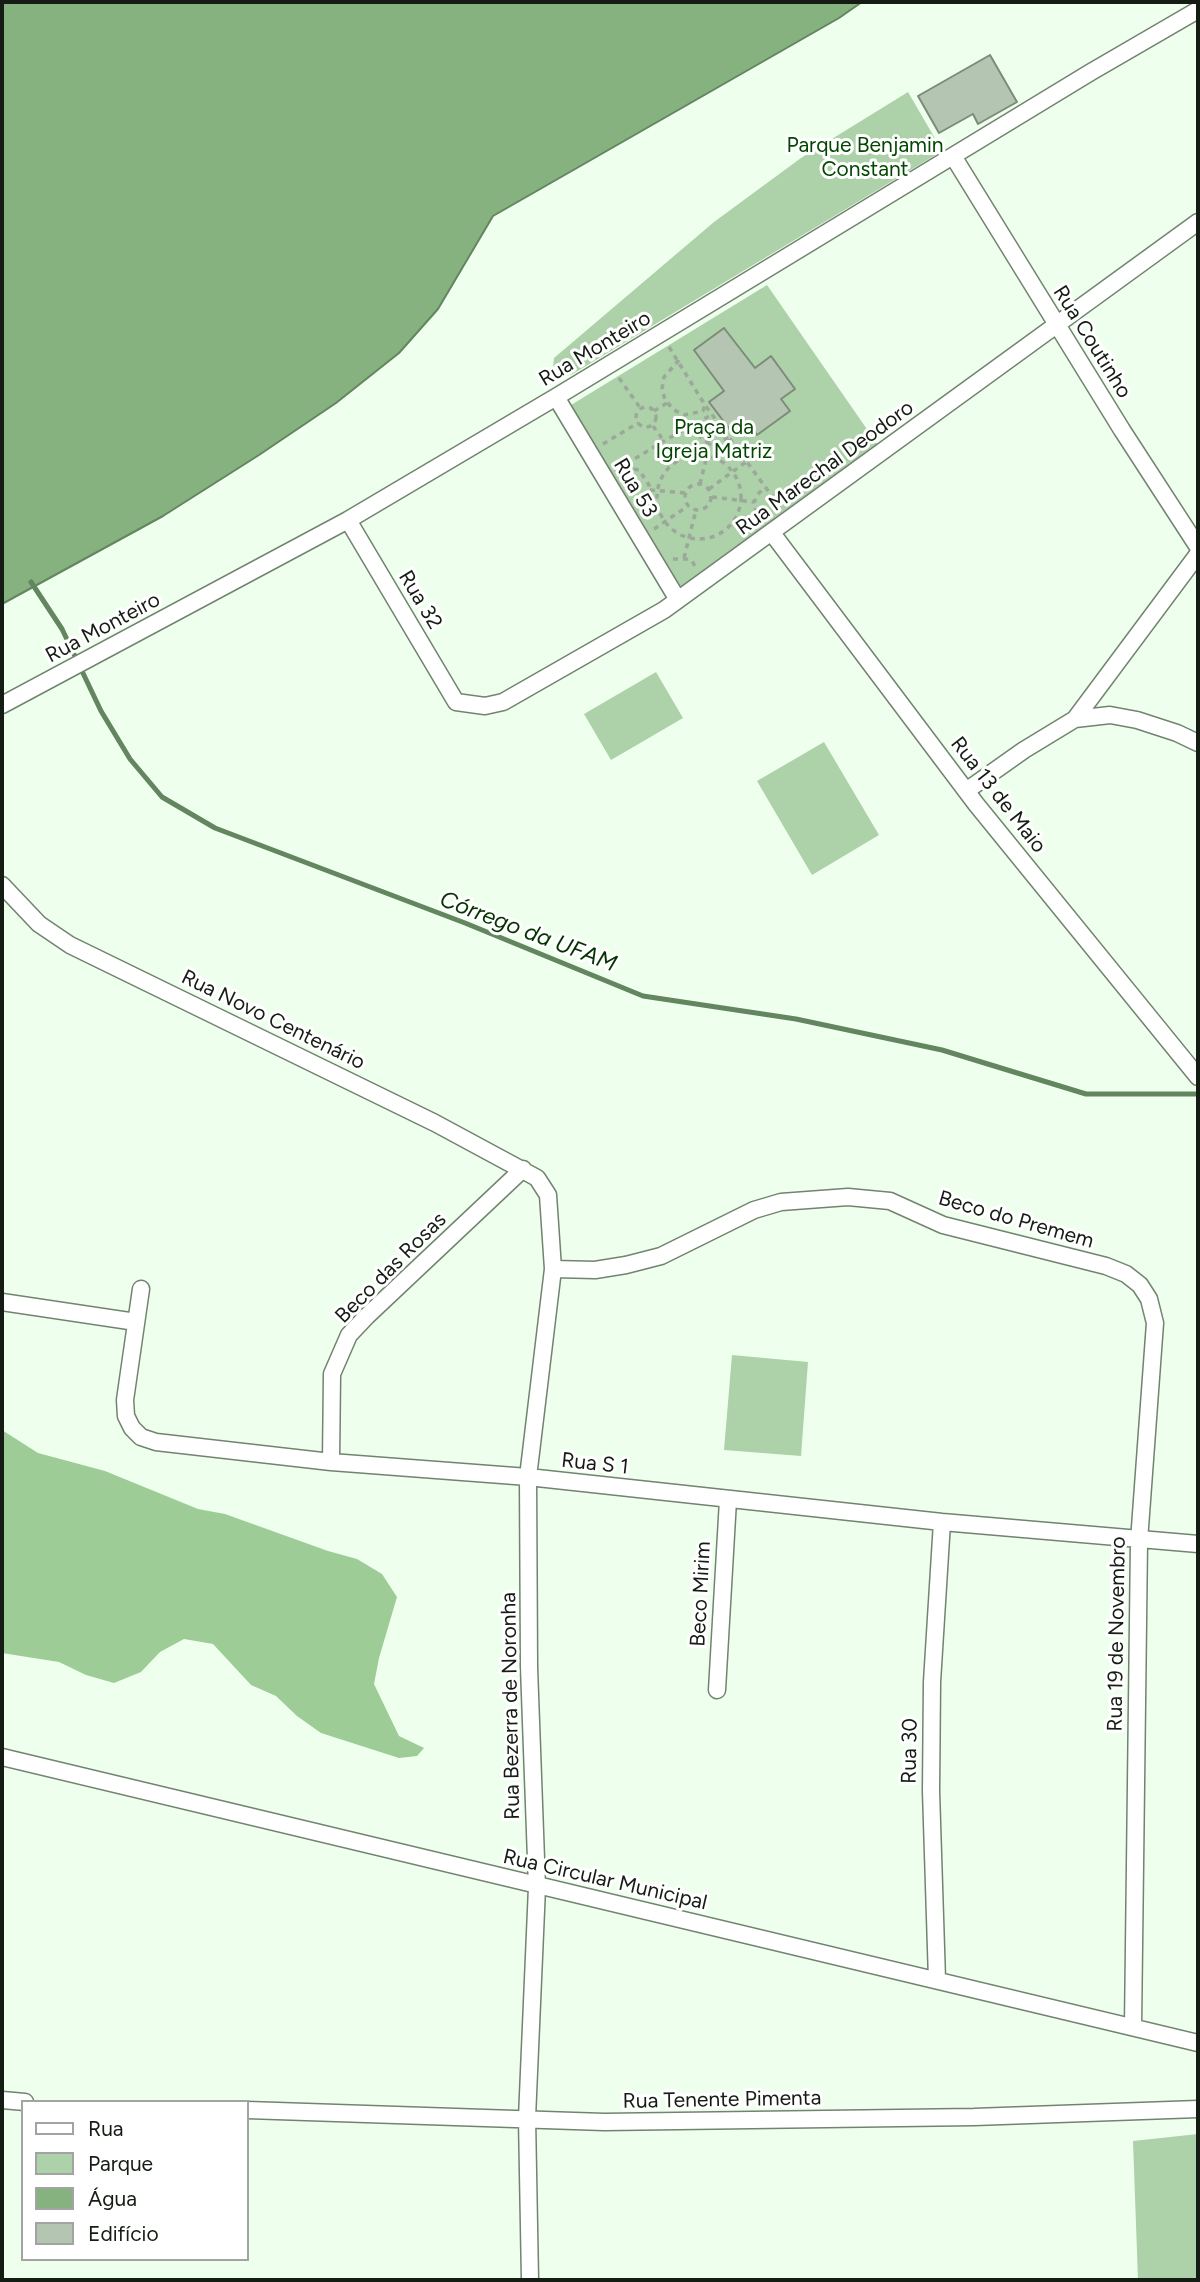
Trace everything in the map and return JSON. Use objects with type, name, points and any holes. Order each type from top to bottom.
[{"type":"street","name":"Rua Monteiro","points":[[2,705],[348,520],[1198,10]]},
{"type":"street","name":"Rua Coutinho","points":[[953,156],[1122,430],[1198,547]]},
{"type":"street","name":"Rua Marechal Deodoro","points":[[456,702],[485,706],[503,702],[678,600],[1198,222]]},
{"type":"street","name":"Rua 53","points":[[556,397],[678,600]]},
{"type":"street","name":"Rua 32","points":[[348,520],[456,702]]},
{"type":"street","name":"Rua 13 de Maio","points":[[772,533],[966,791],[1198,1077]]},
{"type":"street","points":[[966,791],[1024,750],[1075,719],[1198,554]]},
{"type":"street","points":[[1075,719],[1110,715],[1137,720],[1198,743]]},
{"type":"street","name":"Rua Novo Centenário","points":[[2,885],[39,924],[70,945],[435,1123],[530,1173]]},
{"type":"street","name":"Rua Bezerra de Noronha","points":[[530,1173],[548,1195],[554,1269],[528,1477],[529,1667],[537,1887],[527,2118],[530,2280]]},
{"type":"street","name":"Beco das Rosas","points":[[331,1462],[332,1374],[349,1335],[367,1316],[530,1173]]},
{"type":"street","name":"Beco do Premem","points":[[554,1269],[595,1270],[626,1265],[661,1256],[754,1210],[781,1202],[848,1197],[890,1201],[943,1225],[1105,1266]]},
{"type":"street","name":"Rua 19 de Novembro","points":[[1105,1266],[1126,1275],[1140,1285],[1149,1299],[1154,1324],[1139,1541],[1133,2027]]},
{"type":"street","name":"Rua S 1","points":[[141,1289],[125,1400],[126,1416],[141,1437],[156,1442],[331,1462],[528,1477],[942,1522],[1198,1544]]},
{"type":"street","points":[[2,1302],[136,1322]]},
{"type":"street","name":"Beco Mirim","points":[[717,1690],[728,1500]]},
{"type":"street","name":"Rua 30","points":[[937,1980],[931,1791],[932,1682],[942,1522]]},
{"type":"street","name":"Rua Circular Municipal","points":[[2,1758],[1198,2042]]},
{"type":"street","points":[[2,2100],[21,2102]]},
{"type":"street","name":"Rua Tenente Pimenta","points":[[248,2110],[604,2122],[1198,2109]]},
{"type":"path","points":[[659,335],[679,360],[705,405],[790,520]]},
{"type":"path","points":[[679,360],[664,377],[662,389],[667,403],[678,413],[690,415],[704,411],[705,405]]},
{"type":"path","points":[[610,364],[641,409]]},
{"type":"path","points":[[654,411],[667,403]]},
{"type":"path","points":[[646,407],[654,411],[656,417],[652,425],[643,426],[638,423],[636,417],[641,409],[646,407]]},
{"type":"path","points":[[604,478],[713,414]]},
{"type":"path","points":[[589,452],[638,423]]},
{"type":"path","points":[[696,424],[701,438],[710,443],[716,444],[730,437]]},
{"type":"path","points":[[652,425],[664,441]]},
{"type":"path","points":[[700,484],[710,443]]},
{"type":"path","points":[[690,455],[707,455],[723,461],[733,471],[740,484],[742,501],[735,519],[720,533],[689,538],[677,534],[665,523],[657,506],[656,491],[663,474],[676,461],[690,455]]},
{"type":"path","points":[[709,489],[746,462]]},
{"type":"path","points":[[622,467],[634,468],[643,474],[650,490],[642,505],[627,515]]},
{"type":"path","points":[[700,484],[709,489],[712,497],[705,509],[696,510],[686,501],[689,487],[700,484]]},
{"type":"path","points":[[765,487],[754,502],[756,514],[772,533]]},
{"type":"path","points":[[650,490],[686,494]]},
{"type":"path","points":[[712,497],[754,502]]},
{"type":"path","points":[[640,537],[689,505]]},
{"type":"path","points":[[684,558],[696,510]]},
{"type":"path","points":[[659,568],[675,559],[684,558],[692,561],[704,582]]},
{"type":"green space","name":"Parque Benjamin Constant","points":[[908,92],[940,147],[937,154],[571,375],[561,376],[556,373],[553,369],[554,358],[714,222],[801,158]]},
{"type":"green space","name":"Praça da Igreja Matriz","points":[[767,285],[880,448],[683,590],[571,405]]},
{"type":"green space","points":[[656,672],[683,718],[611,760],[584,714]]},
{"type":"green space","points":[[824,742],[879,835],[812,875],[757,781]]},
{"type":"green space","points":[[732,1355],[808,1362],[801,1456],[724,1450]]},
{"type":"green space","points":[[1198,2134],[1198,2280],[1138,2280],[1133,2141]]},
{"type":"shaded area","points":[[2,1430],[38,1453],[105,1471],[198,1509],[225,1514],[357,1559],[382,1574],[397,1597],[374,1684],[399,1736],[424,1748],[417,1756],[399,1758],[321,1733],[297,1716],[276,1696],[251,1685],[213,1644],[184,1639],[160,1652],[141,1672],[114,1683],[86,1675],[59,1662],[2,1653]]},
{"type":"water","points":[[2,2],[862,2],[839,18],[493,216],[438,309],[399,353],[336,403],[163,516],[2,604]]},
{"type":"building","points":[[990,55],[1017,102],[978,124],[973,114],[939,133],[918,96]]},
{"type":"building","points":[[724,328],[755,368],[771,356],[795,389],[781,399],[790,411],[757,435],[749,424],[734,435],[709,402],[724,391],[694,350]]},
{"type":"waterway","name":"Córrego da UFAM","points":[[31,582],[62,629],[101,711],[130,759],[162,797],[215,828],[465,923],[643,996],[796,1019],[942,1050],[1086,1094],[1198,1094]]}]
